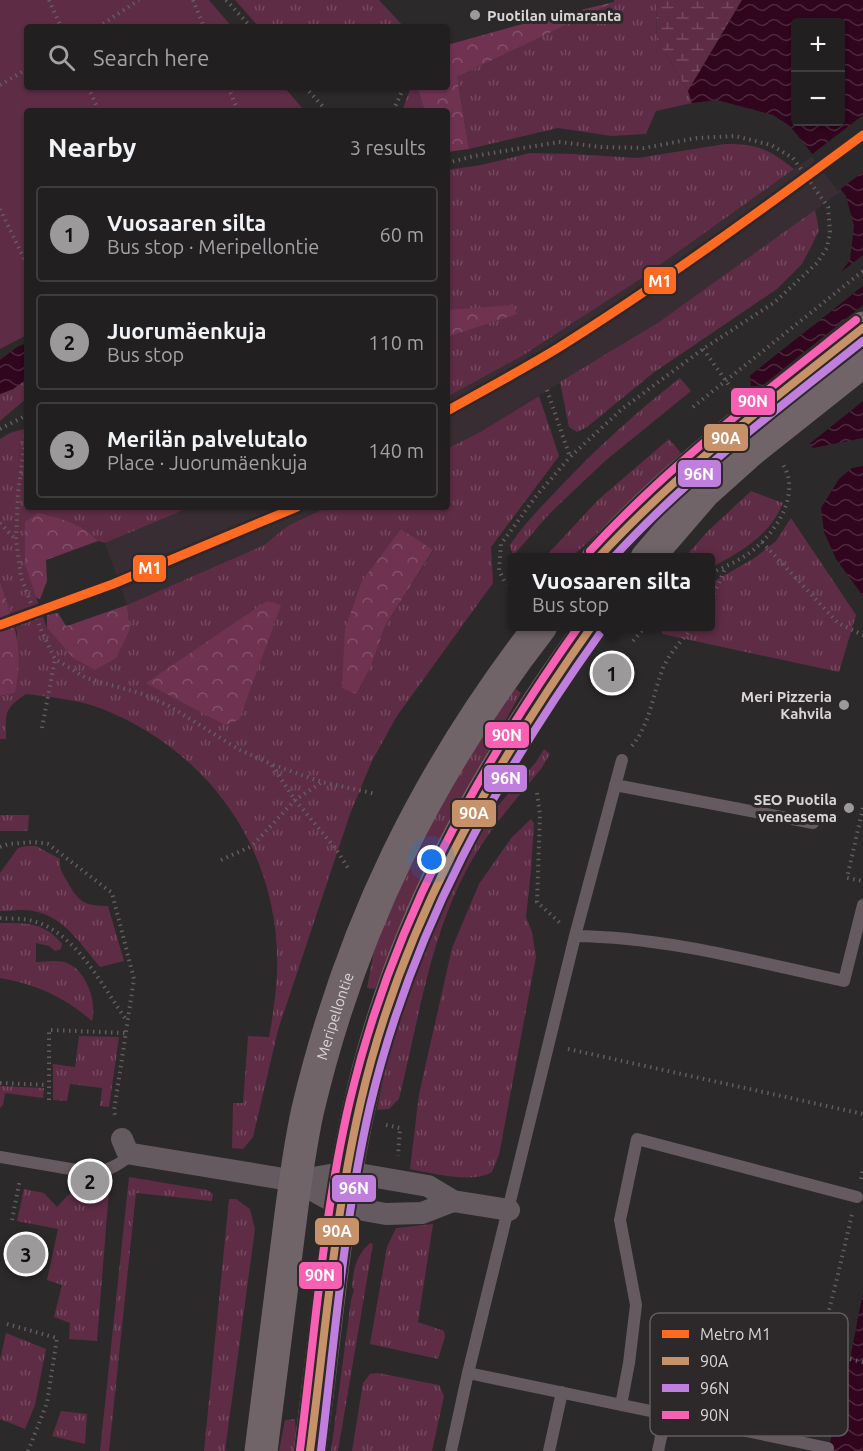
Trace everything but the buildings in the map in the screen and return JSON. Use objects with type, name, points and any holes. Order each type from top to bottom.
[{"type":"main road","points":[[651,553],[704,492],[744,439],[863,328]]},
{"type":"main road","points":[[603,553],[688,468],[744,439],[863,361]]},
{"type":"main road","name":"Meripellontie","points":[[261,1451],[296,1181],[308,1111],[327,1037],[346,978],[370,913],[411,825],[452,753],[538,631]]},
{"type":"main road","points":[[310,1451],[346,1172],[372,1057],[390,997],[425,908],[453,846],[496,767],[550,684],[589,631]]},
{"type":"street","points":[[127,1146],[296,1181],[341,1206],[386,1214],[422,1213],[453,1201]]},
{"type":"street","points":[[296,1181],[346,1172],[428,1186],[453,1201],[509,1210]]},
{"type":"lane","points":[[451,1451],[575,936],[622,760]]},
{"type":"lane","points":[[615,785],[813,823]]},
{"type":"lane","points":[[575,936],[609,936],[688,947],[844,981],[863,905]]},
{"type":"lane","points":[[621,1405],[636,1305],[620,1220],[637,1139],[856,1197]]},
{"type":"lane","points":[[0,1157],[94,1173],[119,1165],[127,1146]]},
{"type":"lane","points":[[468,1373],[650,1411]]},
{"type":"lane","points":[[549,1451],[562,1392]]},
{"type":"lane","points":[[658,1451],[661,1436]]},
{"type":"lane","points":[[769,1436],[828,1448]]},
{"type":"path","points":[[49,0],[60,24]]},
{"type":"path","points":[[103,24],[139,0]]},
{"type":"path","points":[[193,0],[203,24]]},
{"type":"path","points":[[226,0],[248,24]]},
{"type":"path","points":[[0,85],[24,71]]},
{"type":"path","points":[[89,90],[98,108]]},
{"type":"path","points":[[229,90],[237,108]]},
{"type":"path","points":[[308,90],[324,108]]},
{"type":"path","points":[[394,108],[403,90]]},
{"type":"path","points":[[450,162],[559,142],[601,147],[644,148],[697,138],[735,136],[771,145],[793,158],[828,207],[830,232],[826,248],[818,263],[775,302],[703,349],[622,409],[570,458],[537,495],[501,544],[499,570],[506,585]]},
{"type":"path","points":[[0,209],[24,259]]},
{"type":"path","points":[[693,407],[863,272]]},
{"type":"path","points":[[547,390],[570,458]]},
{"type":"path","points":[[0,429],[24,417]]},
{"type":"path","points":[[24,447],[18,494],[16,540],[21,577],[42,633],[55,659],[86,678],[143,694],[169,706],[238,749],[271,764],[322,782],[376,794]]},
{"type":"path","points":[[0,523],[16,540]]},
{"type":"path","points":[[762,542],[838,623],[863,635]]},
{"type":"path","points":[[715,591],[724,568]]},
{"type":"path","points":[[633,641],[642,631]]},
{"type":"path","points":[[622,760],[641,735],[664,666],[680,641],[690,631]]},
{"type":"path","points":[[42,728],[55,659]]},
{"type":"path","points":[[271,764],[295,800],[336,849],[348,868]]},
{"type":"path","points":[[221,860],[252,846],[295,800],[322,782]]},
{"type":"path","points":[[537,793],[540,816],[537,902],[575,936]]},
{"type":"path","points":[[863,808],[847,878],[863,881]]},
{"type":"path","points":[[0,847],[8,844],[34,842],[48,844],[112,893],[134,979],[114,1111],[127,1146]]},
{"type":"path","points":[[0,918],[31,920],[47,926],[63,937],[82,956],[127,1021]]},
{"type":"path","points":[[49,1100],[49,1030],[125,1033]]},
{"type":"path","points":[[549,1044],[863,1114]]},
{"type":"path","points":[[0,1083],[48,1085]]},
{"type":"path","points":[[826,1313],[863,1169]]},
{"type":"path","points":[[12,1220],[21,1173]]},
{"type":"path","points":[[7,1324],[57,1338],[47,1403],[28,1451]]},
{"type":"path","points":[[850,1359],[863,1362]]},
{"type":"shaded area","points":[[846,132],[863,175],[659,322],[480,432],[450,447],[450,395],[522,356],[636,282]]},
{"type":"shaded area","points":[[184,510],[322,510],[289,525],[264,545],[127,605],[105,543]]},
{"type":"green space","points":[[0,0],[209,0],[229,24],[24,24],[24,90],[287,90],[302,108],[24,108],[24,337],[0,349]]},
{"type":"green space","points":[[235,0],[379,0],[401,24],[256,24]]},
{"type":"green space","points":[[614,0],[656,0],[657,40],[688,91],[692,103],[656,111],[646,134],[612,136],[558,128],[469,149],[457,77]]},
{"type":"green space","points":[[656,0],[742,0],[688,91],[657,40]]},
{"type":"green space","points":[[614,2],[457,77],[469,149],[450,152],[450,108],[424,108],[418,90],[450,90],[450,44]]},
{"type":"green space","points":[[410,90],[418,90],[424,108],[403,108]]},
{"type":"green space","points":[[725,144],[746,145],[770,152],[794,169],[636,282],[522,356],[450,395],[450,170],[481,165],[530,153],[638,158]]},
{"type":"green space","points":[[815,210],[819,230],[812,245],[802,264],[777,289],[653,373],[587,427],[577,432],[569,427],[560,382],[659,322]]},
{"type":"green space","points":[[513,305],[517,314],[450,336],[450,310]]},
{"type":"green space","points":[[680,378],[691,391],[605,461],[549,514],[516,553],[512,553],[510,545],[526,523],[587,460]]},
{"type":"green space","points":[[24,381],[24,401],[0,421],[0,394]]},
{"type":"green space","points":[[539,396],[559,456],[491,547],[493,583],[397,716],[372,761],[350,814],[278,1030],[253,1137],[243,1149],[232,1148],[233,1103],[243,1103],[248,1036],[269,1037],[275,997],[277,949],[271,904],[258,860],[237,820],[211,785],[178,753],[140,727],[88,704],[26,694],[13,704],[7,713],[6,739],[0,739],[0,696],[15,693],[17,632],[0,582],[0,439],[24,429],[24,510],[184,510],[105,543],[98,541],[92,535],[25,565],[47,628],[73,658],[130,629],[127,605],[264,545],[289,525],[322,510],[450,510],[450,447]],"holes":[[[401,529],[433,551],[385,626],[372,664],[343,688],[344,669]]]},
{"type":"green space","points":[[669,439],[681,453],[576,553],[549,553],[599,499]]},
{"type":"green space","points":[[751,491],[783,503],[762,534],[743,549],[715,566],[715,553],[689,553],[708,531]]},
{"type":"green space","points":[[38,513],[78,526],[98,541],[46,560],[47,581],[40,599],[36,597],[25,565],[25,522]]},
{"type":"green space","points":[[791,518],[856,615],[839,672],[662,634],[662,631],[715,631],[715,581],[753,559],[776,541]]},
{"type":"green space","points":[[401,529],[433,550],[385,626],[372,664],[356,694],[342,688],[345,629],[362,581]]},
{"type":"green space","points":[[0,582],[14,624],[19,662],[15,693],[0,696]]},
{"type":"green space","points":[[267,601],[281,605],[239,720],[225,725],[146,683]]},
{"type":"green space","points":[[127,605],[130,629],[116,658],[95,670],[73,658],[47,628],[47,615],[58,613],[66,626]]},
{"type":"green space","points":[[512,686],[521,693],[477,771],[408,909],[375,989],[367,988],[378,930],[423,831]]},
{"type":"green space","points":[[544,749],[550,754],[541,769],[487,836],[458,888],[427,977],[399,1099],[389,1109],[377,1110],[385,1069],[414,972],[481,825],[536,762]]},
{"type":"green space","points":[[0,815],[29,815],[28,831],[0,831]]},
{"type":"green space","points":[[531,819],[534,823],[526,917],[532,932],[536,957],[499,1155],[492,1172],[474,1177],[410,1169],[419,1094],[452,948],[479,884],[512,837]]},
{"type":"green space","points":[[36,846],[60,859],[62,873],[75,894],[83,901],[93,905],[108,906],[124,961],[100,967],[79,941],[54,919],[29,910],[0,911],[0,873],[18,848]]},
{"type":"green space","points":[[0,923],[34,925],[49,931],[62,944],[61,949],[55,951],[49,946],[36,943],[36,962],[65,962],[81,974],[92,997],[92,1021],[60,998],[25,984],[0,978]]},
{"type":"green space","points":[[79,1036],[119,1037],[109,1107],[100,1106],[102,1088],[70,1084],[67,1101],[53,1100],[53,1064],[75,1067]]},
{"type":"green space","points":[[0,1086],[44,1088],[43,1098],[5,1093],[3,1105],[0,1108]]},
{"type":"green space","points":[[86,1176],[110,1178],[97,1341],[69,1339],[70,1323],[54,1317],[62,1285],[47,1280],[58,1229],[17,1221],[24,1189],[44,1193],[57,1207]]},
{"type":"green space","points":[[129,1177],[207,1190],[213,1194],[212,1201],[136,1193],[109,1451],[100,1451]]},
{"type":"green space","points":[[229,1199],[236,1199],[250,1209],[255,1229],[225,1451],[204,1451]]},
{"type":"green space","points":[[433,1224],[418,1322],[444,1331],[445,1337],[438,1359],[370,1344],[387,1247],[396,1228]]},
{"type":"green space","points":[[370,1243],[373,1244],[338,1451],[331,1451],[354,1289],[352,1288],[353,1275],[358,1258]]},
{"type":"green space","points":[[6,1333],[46,1349],[35,1405],[25,1429],[0,1419],[0,1360]]},
{"type":"green space","points":[[378,1373],[439,1385],[444,1396],[432,1451],[352,1451],[363,1383],[370,1374]]},
{"type":"green space","points":[[61,1411],[87,1414],[85,1444],[52,1436]]},
{"type":"green space","points":[[295,1419],[297,1451],[279,1451],[285,1420]]},
{"type":"water","points":[[742,0],[863,0],[863,438],[813,448],[751,387],[750,374],[831,286],[850,260],[854,226],[846,196],[790,126],[773,115],[717,100],[692,103],[688,91]]},
{"type":"water","points":[[24,344],[24,381],[0,394],[0,360]]},
{"type":"water","points":[[863,466],[863,596],[836,559],[824,532],[821,508],[839,479],[852,468]]},
{"type":"water","points":[[863,1292],[863,1451],[828,1451],[832,1436],[848,1436],[850,1359]]},
{"type":"pier","points":[[863,115],[863,172],[838,191],[811,155]]},
{"type":"pier","points":[[863,255],[863,286],[747,378],[750,356],[832,279]]},
{"type":"pier","points":[[863,305],[863,401],[807,446],[753,393]]},
{"type":"metro line","name":"M1","points":[[450,409],[558,348],[636,297],[750,218],[863,135]]},
{"type":"metro line","name":"M1","points":[[0,625],[113,584],[290,510]]},
{"type":"transit line","name":"90N","points":[[590,551],[652,488],[685,459],[752,402],[856,320]]},
{"type":"transit line","name":"90A","points":[[603,553],[693,466],[863,328]]},
{"type":"transit line","name":"96N","points":[[618,553],[702,471],[863,341]]},
{"type":"transit line","name":"90N","points":[[300,1450],[320,1274],[341,1143],[368,1035],[389,972],[413,911],[472,794],[505,737],[576,631]]},
{"type":"transit line","name":"90A","points":[[310,1451],[343,1191],[360,1105],[377,1040],[398,977],[452,855],[483,796],[589,631]]},
{"type":"transit line","name":"96N","points":[[321,1451],[353,1191],[370,1106],[409,978],[434,917],[493,800],[527,743],[601,632]]},
{"type":"place","name":"Puotilan uimaranta","points":[[475,15]]},
{"type":"place","name":"Vuosaaren silta","points":[[612,673]]},
{"type":"place","name":"Meri Pizzeria Kahvila","points":[[844,705]]},
{"type":"place","name":"SEO Puotila veneasema","points":[[849,808]]},
{"type":"place","name":"Juorumäenkuja","points":[[90,1181]]},
{"type":"place","name":"Merilän palvelutalo","points":[[26,1254]]}]
